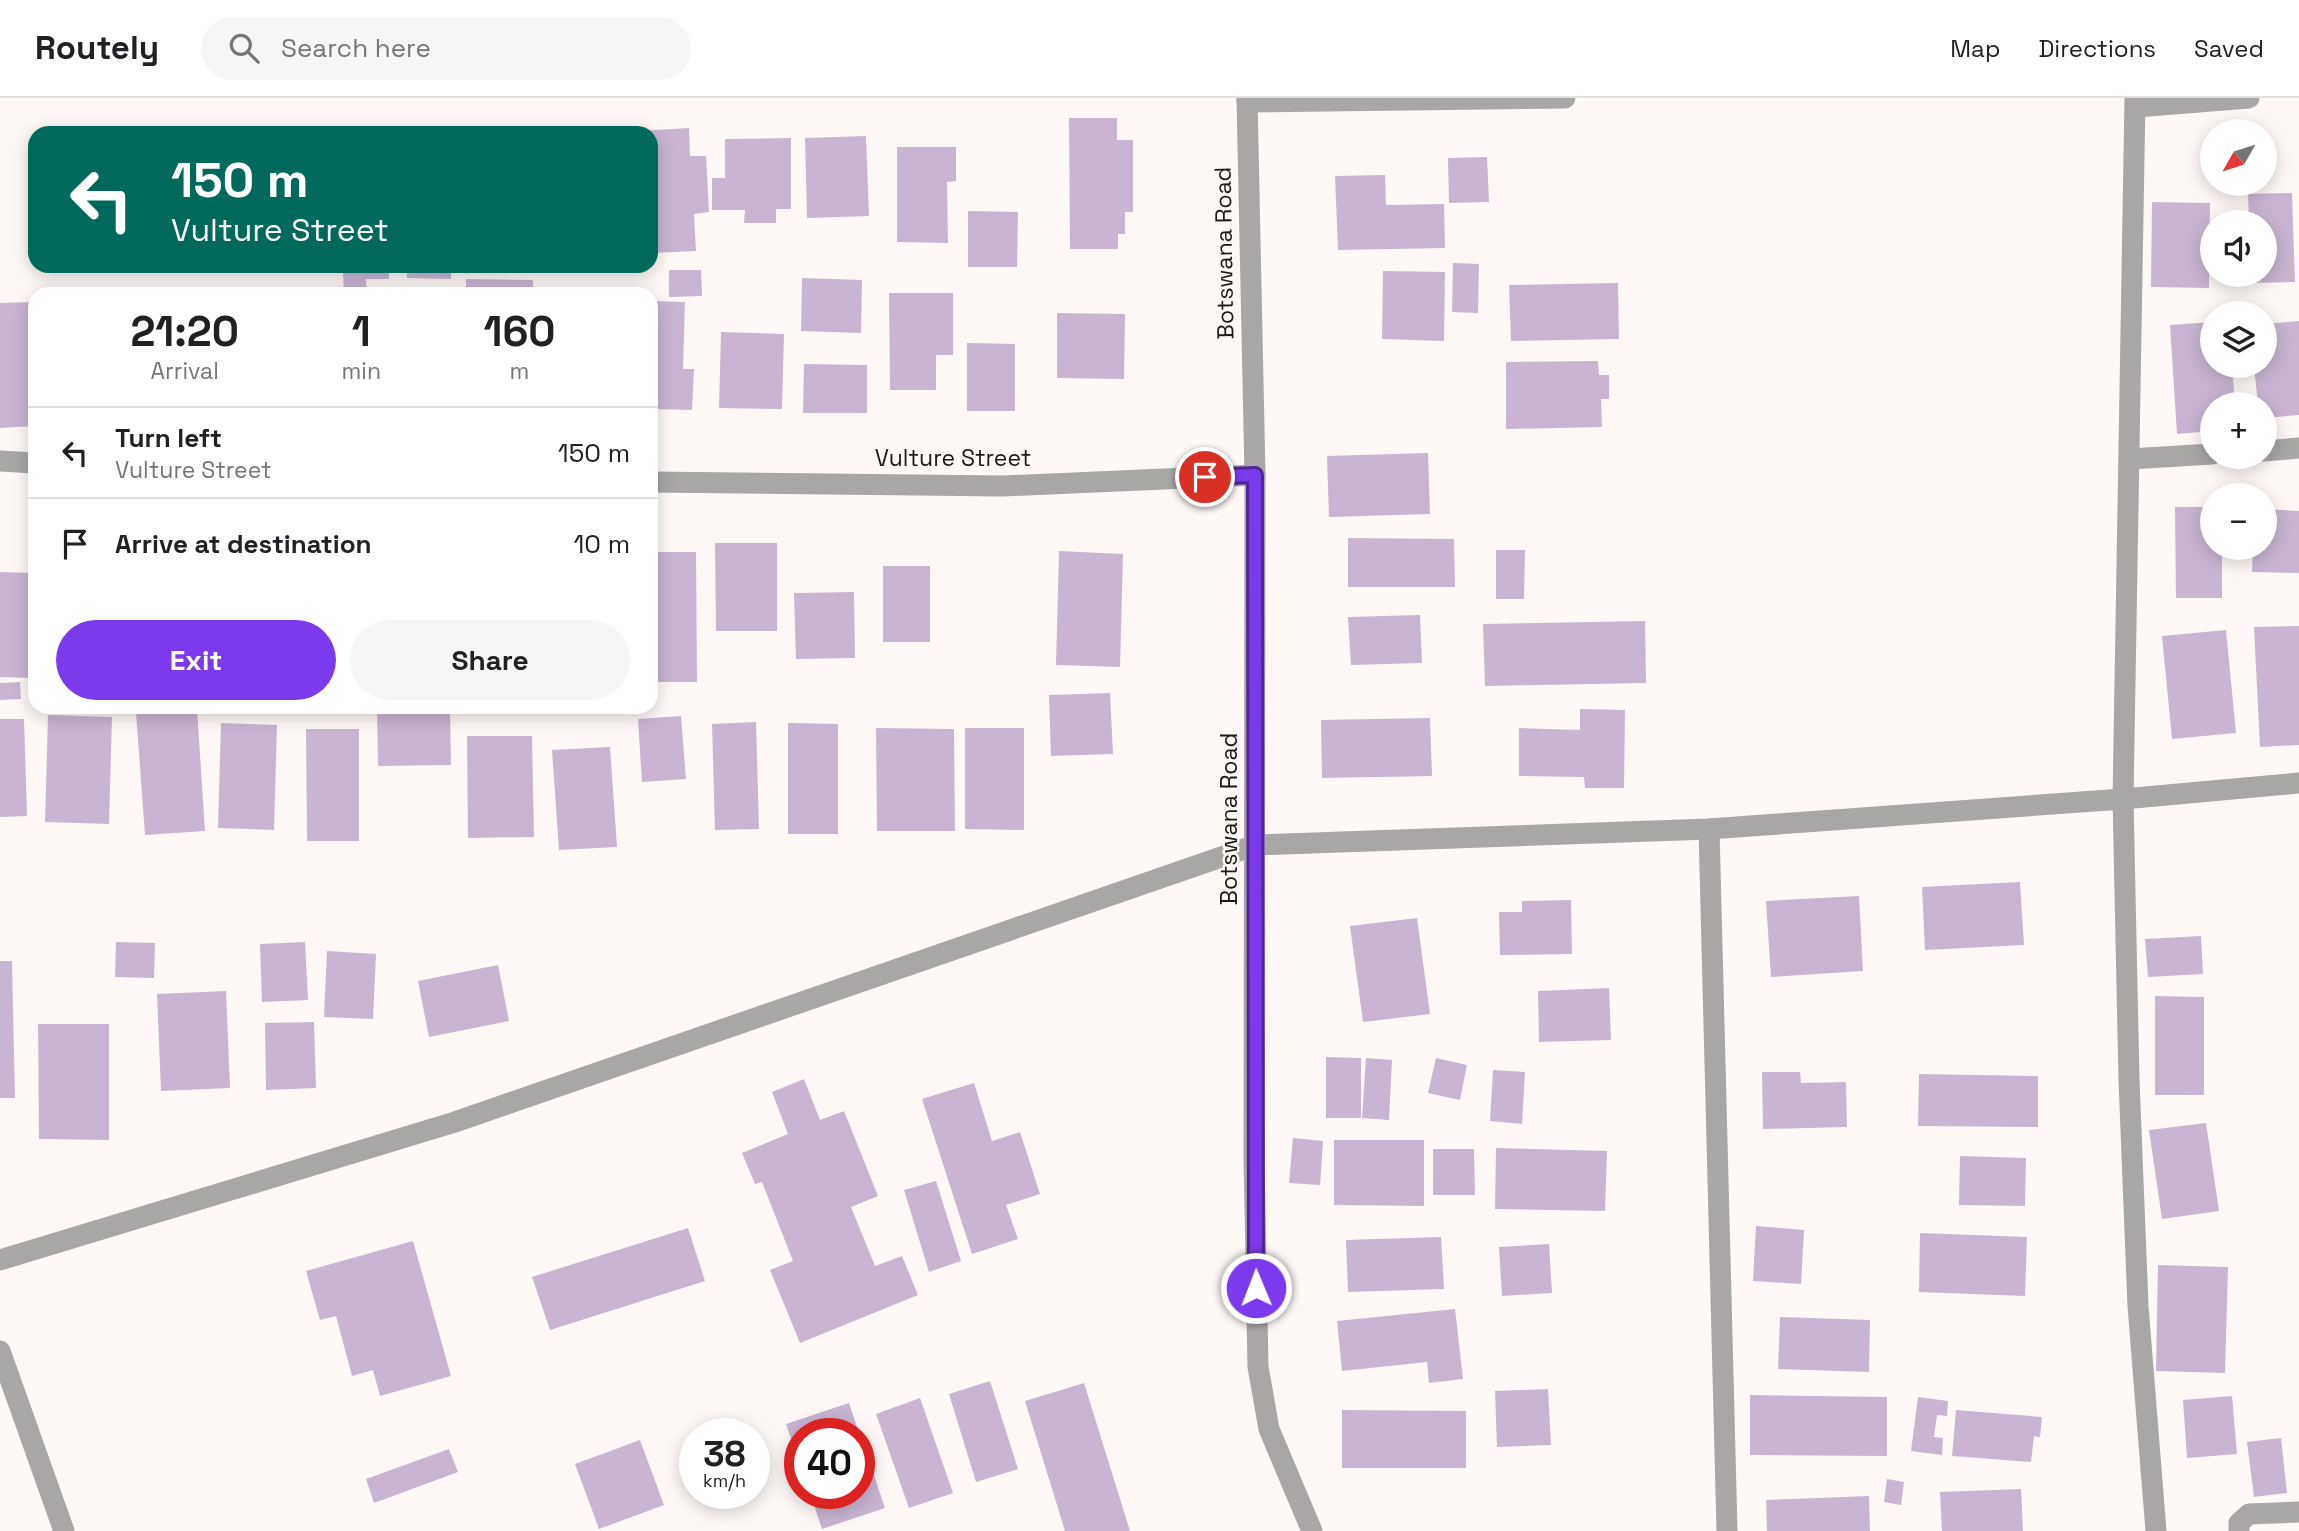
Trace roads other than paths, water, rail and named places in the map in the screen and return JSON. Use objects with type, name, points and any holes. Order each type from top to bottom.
[{"type":"street","points":[[1247,100],[1565,98]]},
{"type":"street","points":[[2156,1531],[2138,1306],[2129,1080],[2123,799],[2135,102],[2249,98]]},
{"type":"street","name":"Botswana Road","points":[[1247,100],[1255,475],[1254,1156],[1258,1367],[1269,1429],[1312,1531]]},
{"type":"street","points":[[2277,450],[2299,448]]},
{"type":"street","points":[[2129,459],[2200,455]]},
{"type":"street","points":[[0,461],[28,463]]},
{"type":"street","name":"Vulture Street","points":[[658,482],[1003,486],[1255,475]]},
{"type":"street","points":[[0,1260],[456,1122],[1256,845],[1709,829],[2123,799],[2299,783]]},
{"type":"street","points":[[1709,829],[1727,1531]]},
{"type":"street","points":[[0,1350],[64,1531]]},
{"type":"street","points":[[2239,1531],[2239,1523],[2249,1514],[2299,1512]]}]
